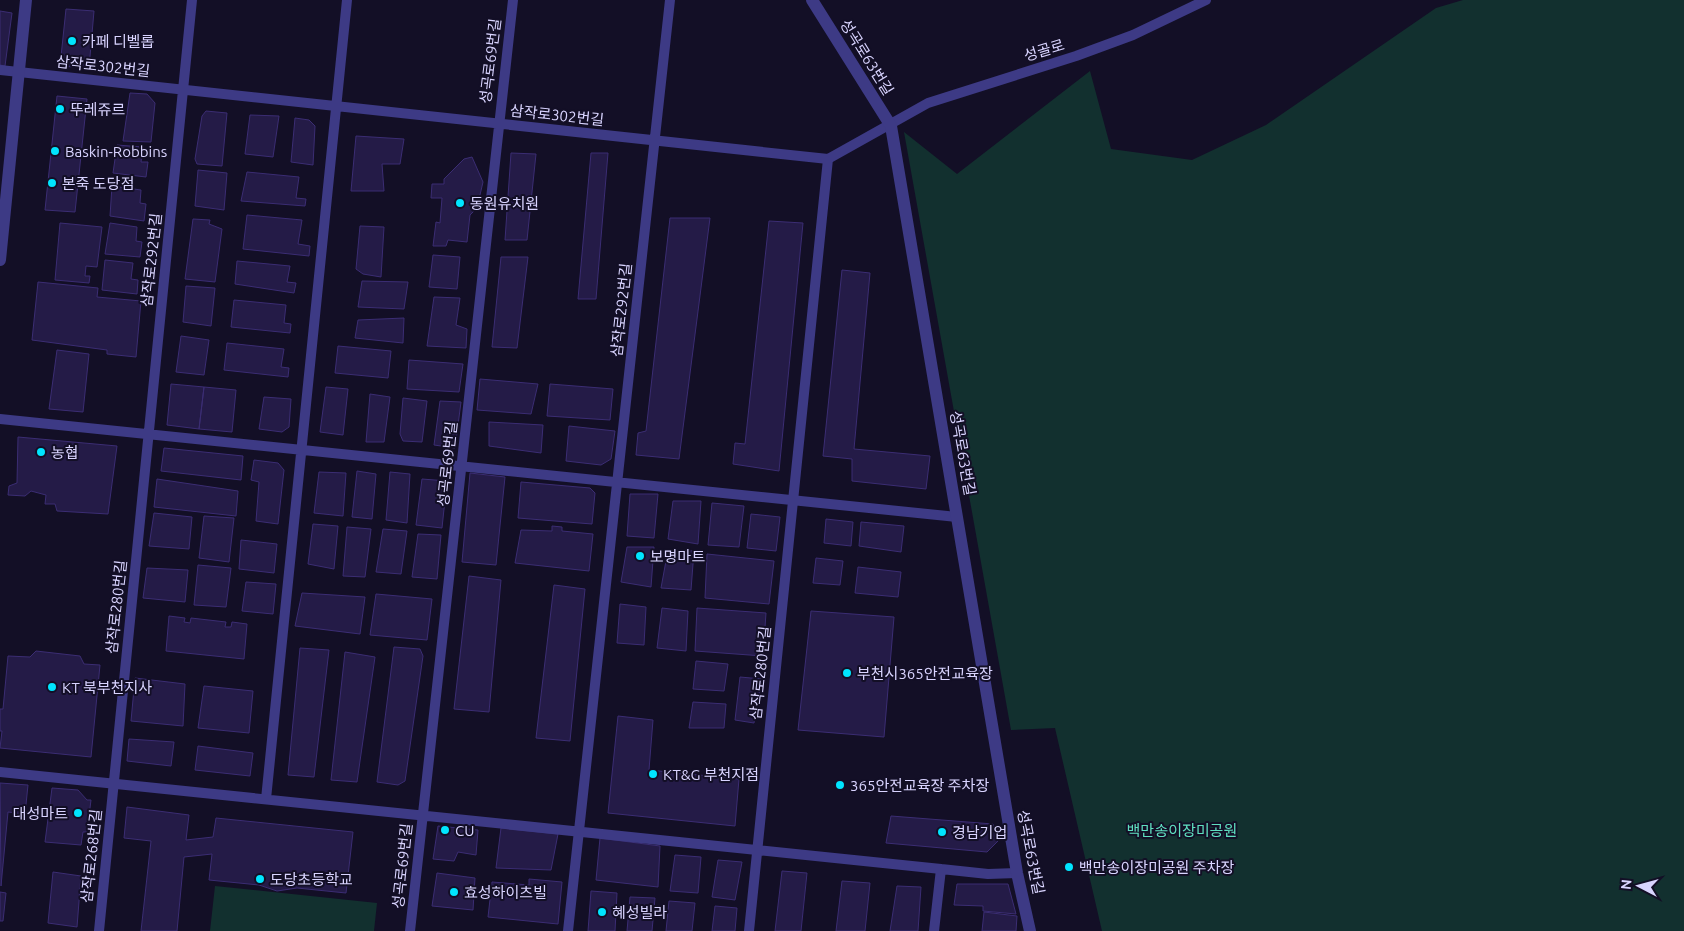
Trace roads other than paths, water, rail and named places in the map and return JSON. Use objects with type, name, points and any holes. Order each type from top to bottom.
[{"type":"street","points":[[0,260],[26,0]]},
{"type":"street","name":"성곡로63번길","points":[[812,0],[891,126],[1017,872],[1030,931]]},
{"type":"lane","points":[[184,89],[192,0]]},
{"type":"lane","points":[[266,799],[347,0]]},
{"type":"lane","name":"성곡로69번길","points":[[410,931],[513,0]]},
{"type":"lane","points":[[655,140],[670,0]]},
{"type":"lane","name":"성골로","points":[[891,126],[928,103],[1109,44],[1133,35],[1206,0]]},
{"type":"lane","name":"삼작로302번길","points":[[0,70],[828,159]]},
{"type":"lane","name":"삼작로292번길","points":[[148,434],[184,89]]},
{"type":"lane","points":[[793,500],[828,159],[891,126]]},
{"type":"lane","name":"삼작로292번길","points":[[617,482],[655,140]]},
{"type":"lane","points":[[0,419],[957,517]]},
{"type":"lane","name":"삼작로280번길","points":[[114,784],[148,434]]},
{"type":"lane","points":[[568,931],[617,482]]},
{"type":"lane","name":"삼작로280번길","points":[[756,850],[793,500]]},
{"type":"lane","points":[[0,772],[988,874],[1017,872]]},
{"type":"lane","name":"삼작로268번길","points":[[99,931],[114,784]]},
{"type":"lane","points":[[749,931],[756,850]]},
{"type":"lane","points":[[934,931],[940,869]]},
{"type":"place","name":"카페 디벨롭","points":[[72,41]]},
{"type":"place","name":"뚜레쥬르","points":[[60,109]]},
{"type":"place","name":"Baskin-Robbins","points":[[55,151]]},
{"type":"place","name":"본죽 도당점","points":[[52,183]]},
{"type":"place","name":"동원유치원","points":[[460,203]]},
{"type":"place","name":"농협","points":[[41,452]]},
{"type":"place","name":"보명마트","points":[[640,556]]},
{"type":"place","name":"부천시365안전교육장","points":[[847,673]]},
{"type":"place","name":"KT 북부천지사","points":[[52,687]]},
{"type":"place","name":"KT&G 부천지점","points":[[653,774]]},
{"type":"place","name":"365안전교육장 주차장","points":[[840,785]]},
{"type":"place","name":"대성마트","points":[[78,813]]},
{"type":"place","name":"CU","points":[[445,830]]},
{"type":"place","name":"경남기업","points":[[942,832]]},
{"type":"place","name":"백만송이장미공원 주차장","points":[[1069,867]]},
{"type":"place","name":"도당초등학교","points":[[260,879]]},
{"type":"place","name":"효성하이츠빌","points":[[454,892]]},
{"type":"place","name":"혜성빌라","points":[[602,912]]},
{"type":"park label","name":"백만송이장미공원","points":[[1182,830]]}]
